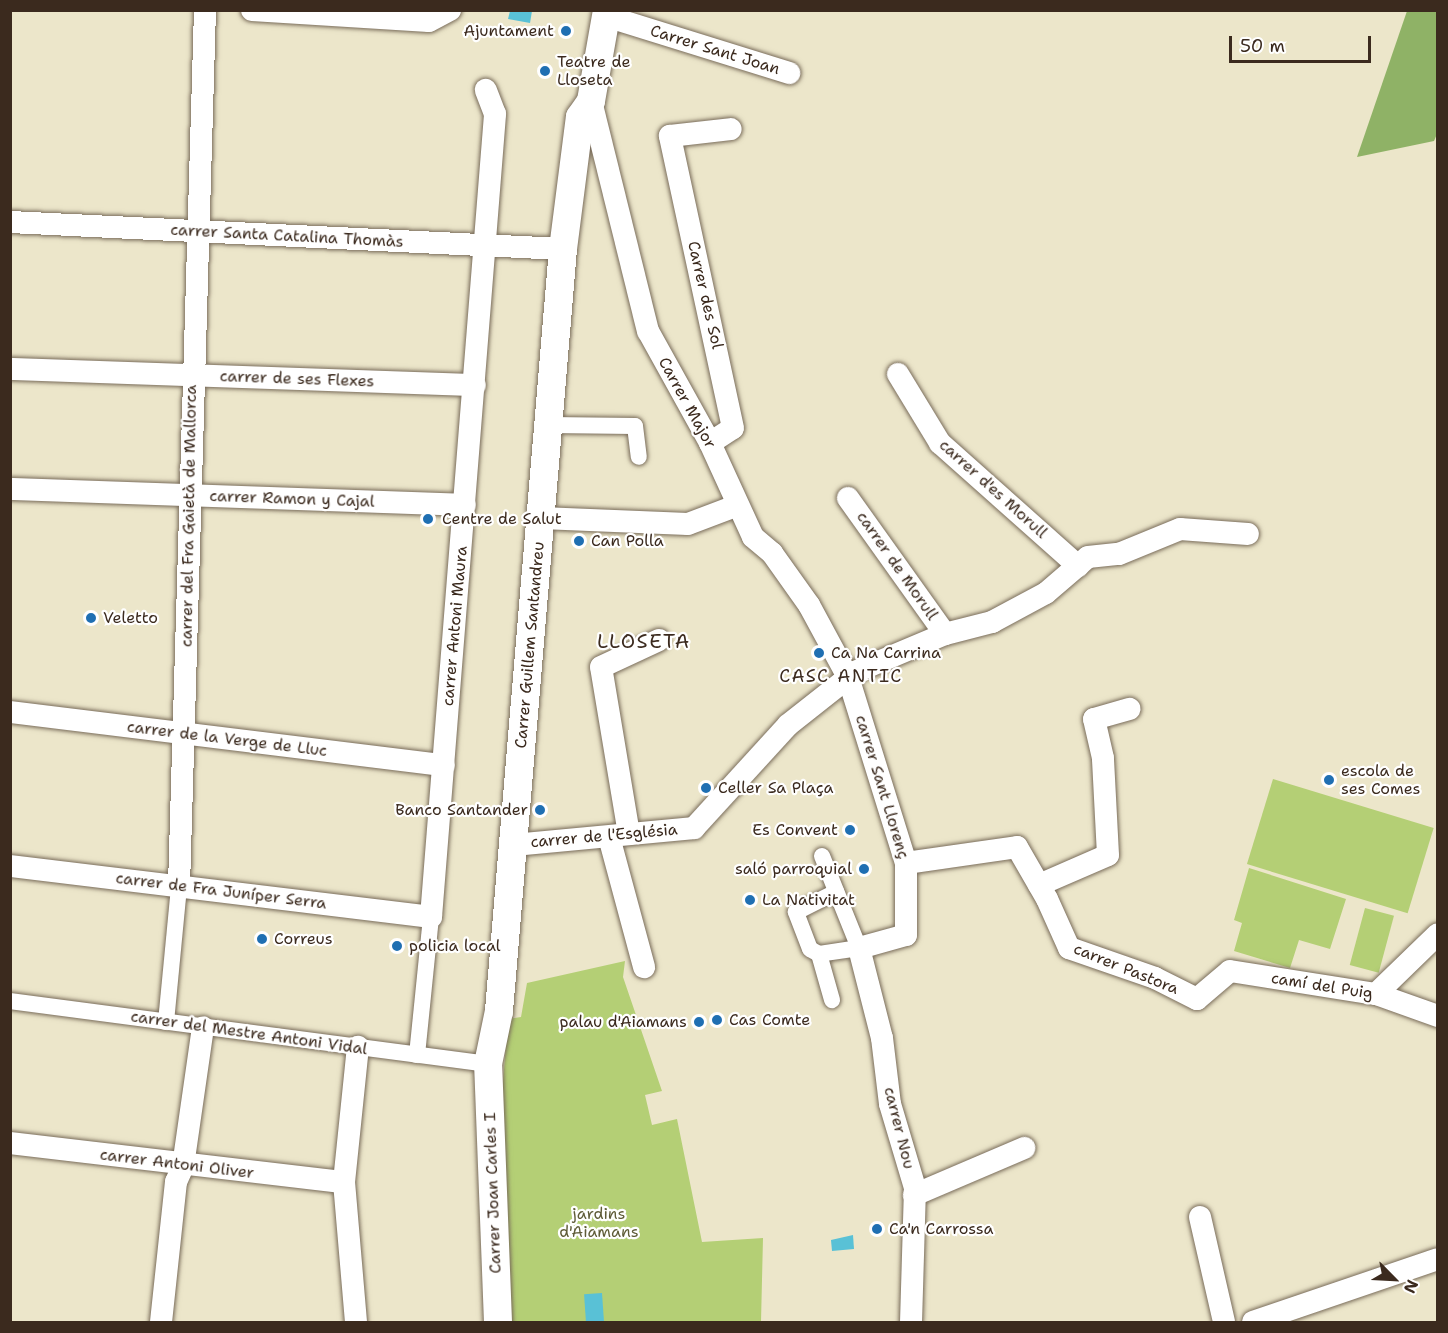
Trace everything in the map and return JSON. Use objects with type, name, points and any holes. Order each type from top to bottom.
[{"type":"street","name":"carrer del Fra Gaietà de Mallorca","points":[[166,1022],[179,886],[196,232],[205,10]]},
{"type":"street","points":[[252,10],[429,21],[450,10]]},
{"type":"street","name":"Carrer Sant Joan","points":[[606,13],[789,73]]},
{"type":"street","name":"Carrer Guillem Santandreu","points":[[488,1064],[499,1011],[563,249],[585,109],[606,13]]},
{"type":"street","name":"carrer Antoni Maura","points":[[417,1055],[444,765],[486,245],[495,114],[486,90]]},
{"type":"street","name":"Carrer Major","points":[[585,109],[648,331],[710,443],[753,537],[772,553],[809,605],[848,677]]},
{"type":"street","name":"Carrer des Sol","points":[[710,443],[733,428],[669,136],[731,129]]},
{"type":"street","name":"carrer Santa Catalina Thomàs","points":[[10,222],[563,249]]},
{"type":"street","name":"carrer de ses Flexes","points":[[10,369],[475,385]]},
{"type":"street","name":"carrer d'es Morull","points":[[898,375],[940,443],[1078,566]]},
{"type":"street","points":[[549,425],[635,426],[639,457]]},
{"type":"street","name":"carrer Ramon y Cajal","points":[[10,489],[465,505]]},
{"type":"street","name":"carrer de Morull","points":[[848,498],[945,634]]},
{"type":"street","points":[[541,518],[688,524],[738,506]]},
{"type":"street","points":[[848,677],[945,634],[992,622],[1046,593],[1088,557],[1119,554],[1180,529],[1248,534]]},
{"type":"street","points":[[644,967],[619,836],[602,667],[659,640]]},
{"type":"street","name":"carrer de l'Església","points":[[514,844],[694,828],[788,725],[848,677]]},
{"type":"street","name":"carrer Sant Llorenç","points":[[848,677],[906,863],[906,935],[859,948]]},
{"type":"street","points":[[1039,885],[1108,855],[1103,758],[1094,719],[1130,709]]},
{"type":"street","name":"carrer de la Verge de Lluc","points":[[10,712],[183,735],[444,765]]},
{"type":"street","name":"carrer Pastora","points":[[906,863],[1017,847],[1039,885],[1069,948],[1155,978],[1197,999],[1230,971],[1240,973]]},
{"type":"street","points":[[822,856],[859,948],[819,954],[810,949],[796,912],[836,892]]},
{"type":"street","name":"carrer de Fra Juníper Serra","points":[[10,866],[431,917]]},
{"type":"street","points":[[1376,994],[1437,934]]},
{"type":"street","name":"carrer Nou","points":[[859,948],[882,1038],[890,1104],[914,1195],[911,1323]]},
{"type":"street","points":[[819,954],[832,1000]]},
{"type":"street","name":"camí del Puig","points":[[1240,973],[1376,994],[1437,1016]]},
{"type":"street","name":"carrer del Mestre Antoni Vidal","points":[[10,1001],[488,1064]]},
{"type":"street","points":[[161,1323],[176,1182],[183,1166],[203,1026]]},
{"type":"street","points":[[356,1323],[344,1182],[358,1047]]},
{"type":"street","name":"Carrer Joan Carles I","points":[[488,1064],[498,1323]]},
{"type":"street","name":"carrer Antoni Oliver","points":[[10,1143],[183,1166],[344,1182]]},
{"type":"street","points":[[914,1195],[1024,1148]]},
{"type":"street","points":[[1200,1217],[1224,1323]]},
{"type":"street","points":[[1252,1323],[1437,1259]]},
{"type":"green space","points":[[1407,11],[1437,11],[1437,134],[1434,141],[1357,157]]},
{"type":"green space","points":[[1273,779],[1434,828],[1408,913],[1247,864]]},
{"type":"green space","points":[[1249,868],[1346,899],[1330,949],[1299,940],[1290,968],[1234,951],[1242,923],[1234,920]]},
{"type":"green space","points":[[1365,908],[1394,916],[1379,973],[1350,965]]},
{"type":"green space","name":"jardins d'Aiamans","points":[[625,961],[623,977],[662,1091],[645,1095],[652,1125],[677,1119],[702,1242],[763,1238],[761,1322],[508,1322],[497,1158],[508,1019],[521,1017],[527,983]]},
{"type":"water","points":[[510,11],[532,11],[530,23],[508,19]]},
{"type":"water","points":[[853,1235],[854,1249],[832,1251],[831,1240]]},
{"type":"water","points":[[602,1293],[604,1322],[586,1322],[584,1294]]},
{"type":"place","name":"Ajuntament","points":[[566,31]]},
{"type":"place","name":"Teatre de Lloseta","points":[[545,71]]},
{"type":"place","name":"Centre de Salut","points":[[428,519]]},
{"type":"place","name":"Can Polla","points":[[579,541]]},
{"type":"place","name":"Veletto","points":[[91,618]]},
{"type":"place","name":"Ca Na Carrina","points":[[819,653]]},
{"type":"place","name":"escola de ses Comes","points":[[1329,780]]},
{"type":"place","name":"Celler Sa Plaça","points":[[706,788]]},
{"type":"place","name":"Banco Santander","points":[[540,810]]},
{"type":"place","name":"Es Convent","points":[[850,830]]},
{"type":"place","name":"saló parroquial","points":[[864,869]]},
{"type":"place","name":"La Nativitat","points":[[750,900]]},
{"type":"place","name":"Correus","points":[[262,939]]},
{"type":"place","name":"policia local","points":[[397,946]]},
{"type":"place","name":"Cas Comte","points":[[717,1020]]},
{"type":"place","name":"palau d'Aiamans","points":[[699,1022]]},
{"type":"place","name":"Ca'n Carrossa","points":[[877,1229]]},
{"type":"district","name":"LLOSETA","points":[[644,641]]},
{"type":"district","name":"CASC ANTIC","points":[[841,676]]}]
